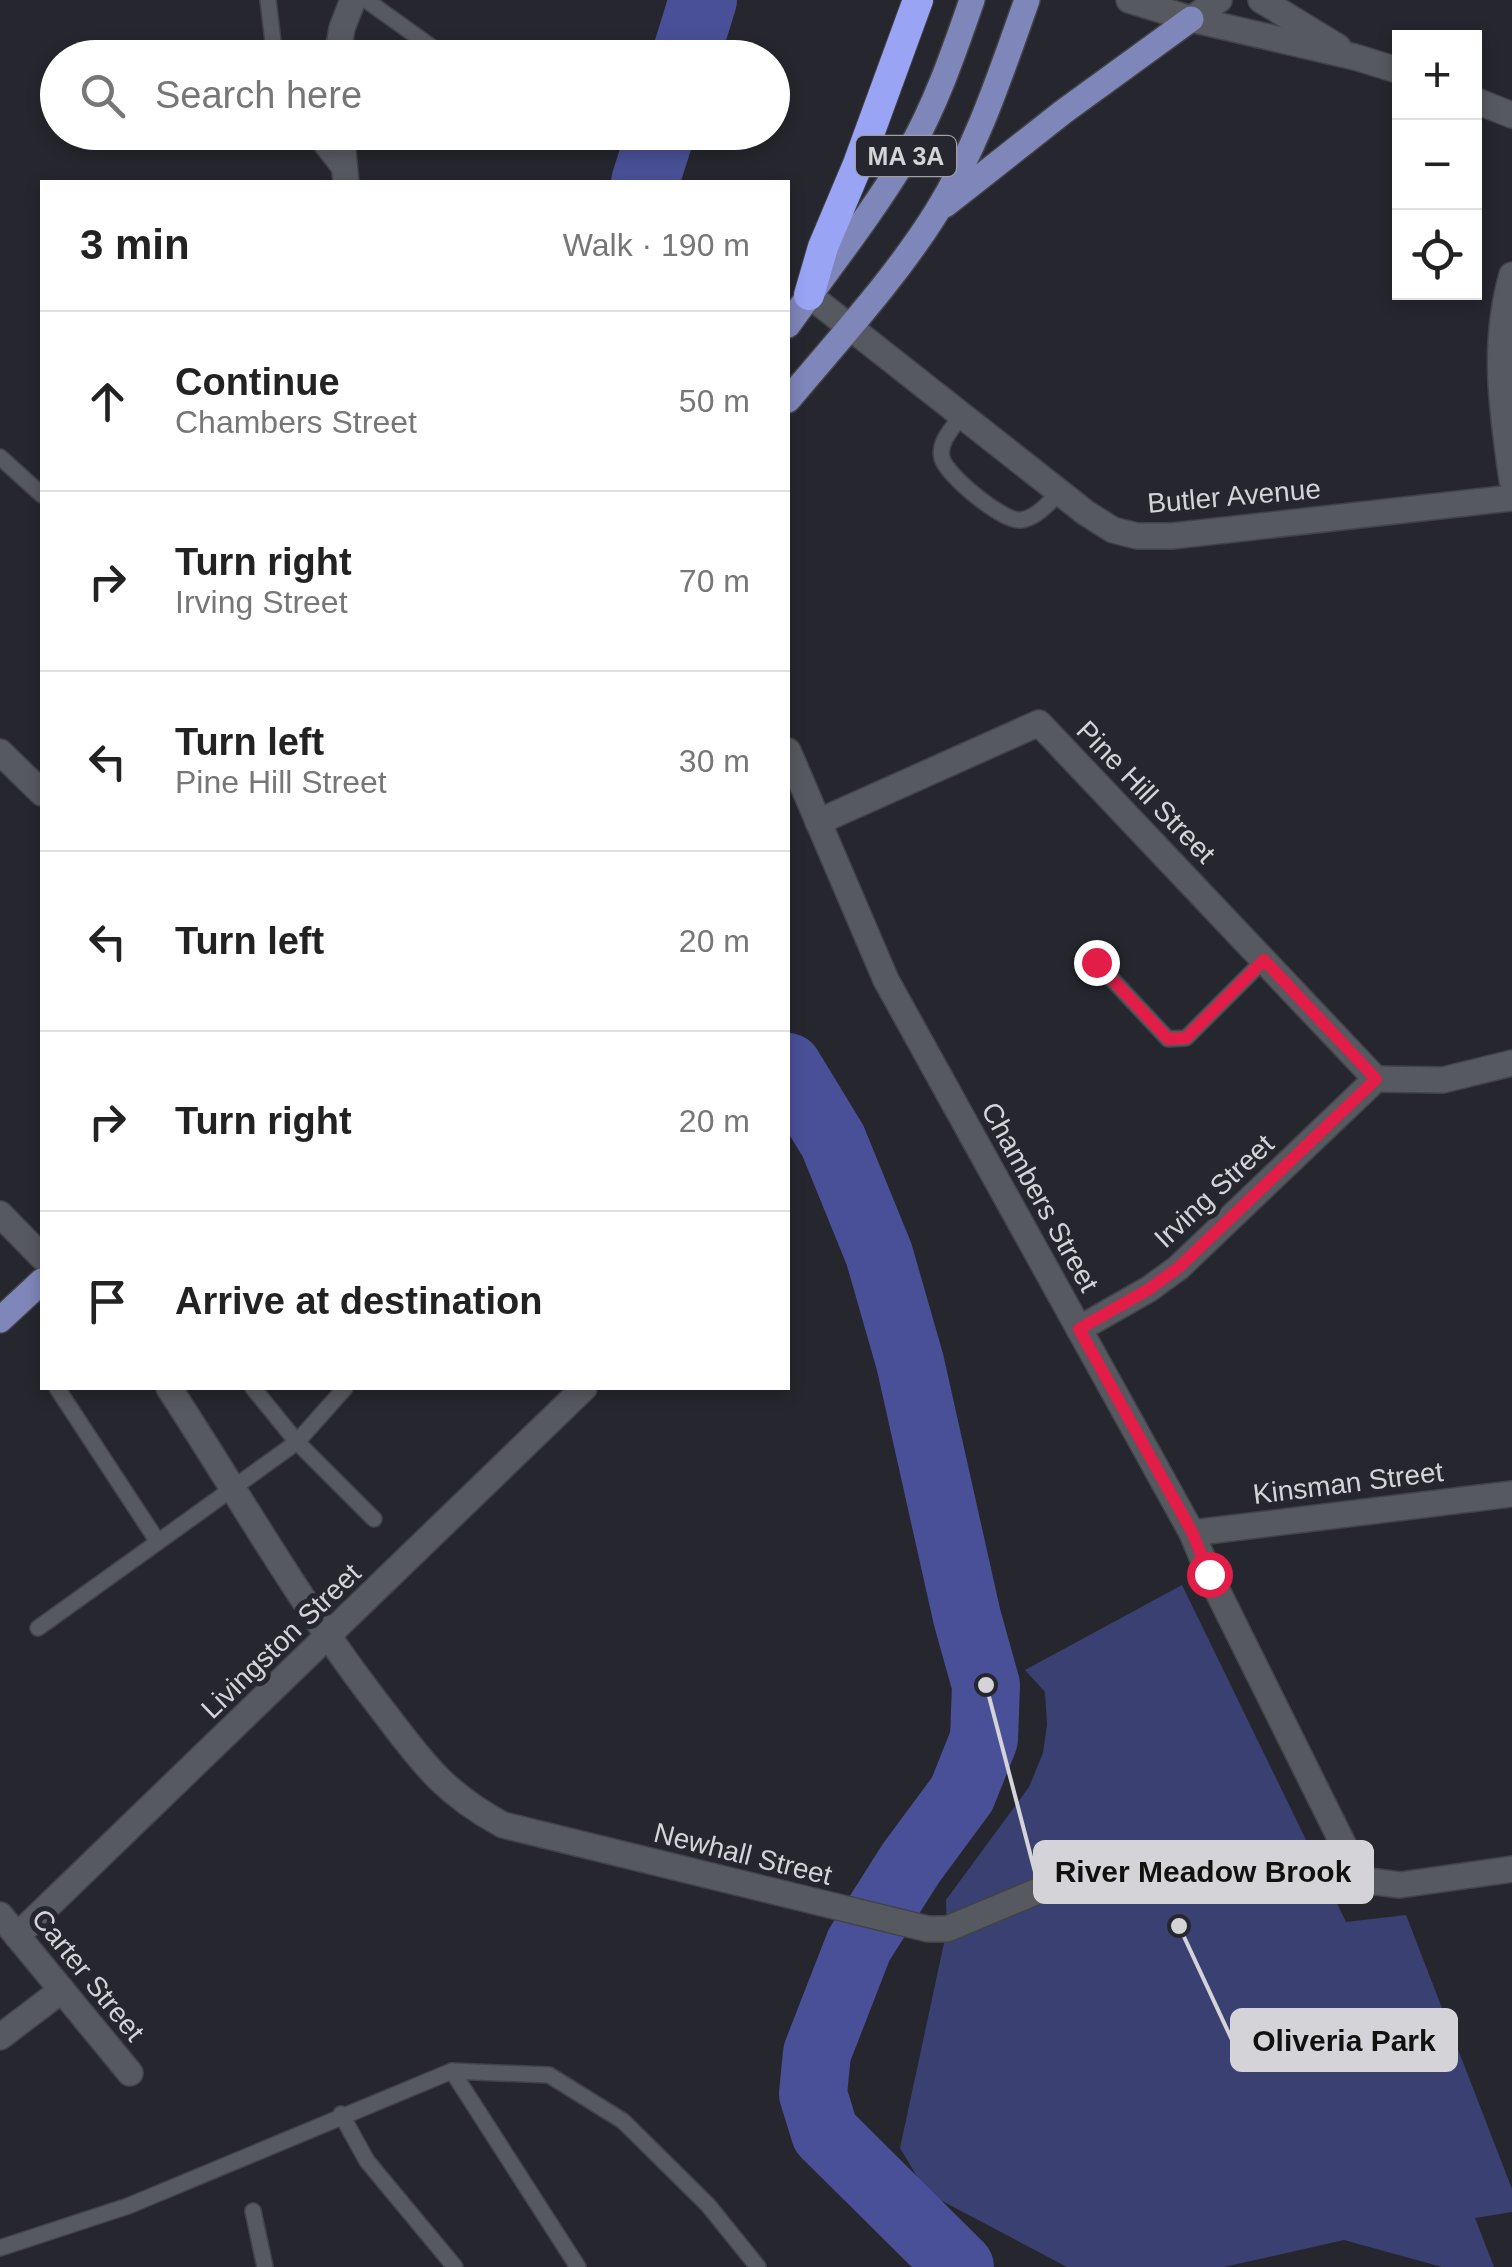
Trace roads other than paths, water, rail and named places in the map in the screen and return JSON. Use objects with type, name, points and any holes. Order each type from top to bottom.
[{"type":"highway","points":[[809,295],[822,247],[918,0]]},
{"type":"main road","name":"MA 3A","points":[[790,321],[864,223],[909,152],[942,82],[972,0]]},
{"type":"main road","name":"MA 3A","points":[[790,398],[897,270],[937,211],[971,148],[1027,0]]},
{"type":"main road","points":[[937,211],[1191,19]]},
{"type":"main road","points":[[0,1320],[40,1284]]},
{"type":"street","points":[[340,40],[353,0]]},
{"type":"street","points":[[1129,0],[1392,69]]},
{"type":"street","points":[[1191,19],[1219,0]]},
{"type":"street","points":[[1260,0],[1355,58]]},
{"type":"street","points":[[1482,103],[1512,114]]},
{"type":"street","points":[[343,150],[345,179]]},
{"type":"street","points":[[1512,275],[1500,345],[1500,396],[1512,480]]},
{"type":"street","name":"Butler Avenue","points":[[809,295],[1112,530],[1137,536],[1172,536],[1512,498]]},
{"type":"street","name":"Pine Hill Street","points":[[818,822],[1038,722],[1376,1079]]},
{"type":"street","points":[[0,752],[40,790]]},
{"type":"street","name":"Chambers Street","points":[[790,755],[886,980],[1192,1532],[1209,1574],[1362,1880]]},
{"type":"street","points":[[1376,1079],[1443,1080],[1512,1063]]},
{"type":"street","name":"Irving Street","points":[[1079,1329],[1178,1268],[1376,1079]]},
{"type":"street","points":[[0,1214],[40,1255]]},
{"type":"street","name":"Newhall Street","points":[[170,1390],[328,1638],[437,1780],[466,1805],[503,1826],[928,1929],[947,1929],[1052,1884],[1102,1869],[1149,1863],[1319,1882],[1362,1880],[1400,1885],[1512,1870]]},
{"type":"street","name":"Livingston Street","points":[[18,1936],[582,1390]]},
{"type":"street","name":"Kinsman Street","points":[[1192,1532],[1512,1494]]},
{"type":"street","name":"Carter Street","points":[[0,1914],[130,2073]]},
{"type":"street","points":[[0,2037],[62,1990]]},
{"type":"lane","points":[[268,0],[273,40]]},
{"type":"lane","points":[[366,0],[423,40]]},
{"type":"lane","points":[[323,150],[345,179]]},
{"type":"lane","points":[[961,416],[942,444],[942,459],[953,477],[991,506],[1021,520],[1043,508],[1059,492]]},
{"type":"lane","points":[[0,457],[40,493]]},
{"type":"lane","points":[[1096,962],[1168,1039],[1178,1041],[1186,1038],[1264,960]]},
{"type":"lane","points":[[58,1390],[158,1542]]},
{"type":"lane","points":[[255,1390],[297,1442],[374,1519]]},
{"type":"lane","points":[[38,1628],[297,1442],[343,1390]]},
{"type":"lane","points":[[452,2071],[578,2267]]},
{"type":"lane","points":[[0,2248],[128,2206],[341,2114],[452,2071],[548,2076],[624,2120],[708,2205],[758,2267]]},
{"type":"lane","points":[[341,2114],[368,2161],[455,2267]]},
{"type":"lane","points":[[253,2211],[264,2267]]},
{"type":"waterway","points":[[691,40],[703,0]]},
{"type":"waterway","points":[[646,180],[655,150]]},
{"type":"waterway","points":[[790,1070],[833,1141],[879,1254],[910,1362],[986,1685],[984,1739],[962,1794],[911,1863],[859,1945],[817,2053],[813,2094],[825,2133],[960,2267]]},
{"type":"place","name":"River Meadow Brook","points":[[986,1685]]},
{"type":"place","name":"Oliveria Park","points":[[1179,1926]]}]
